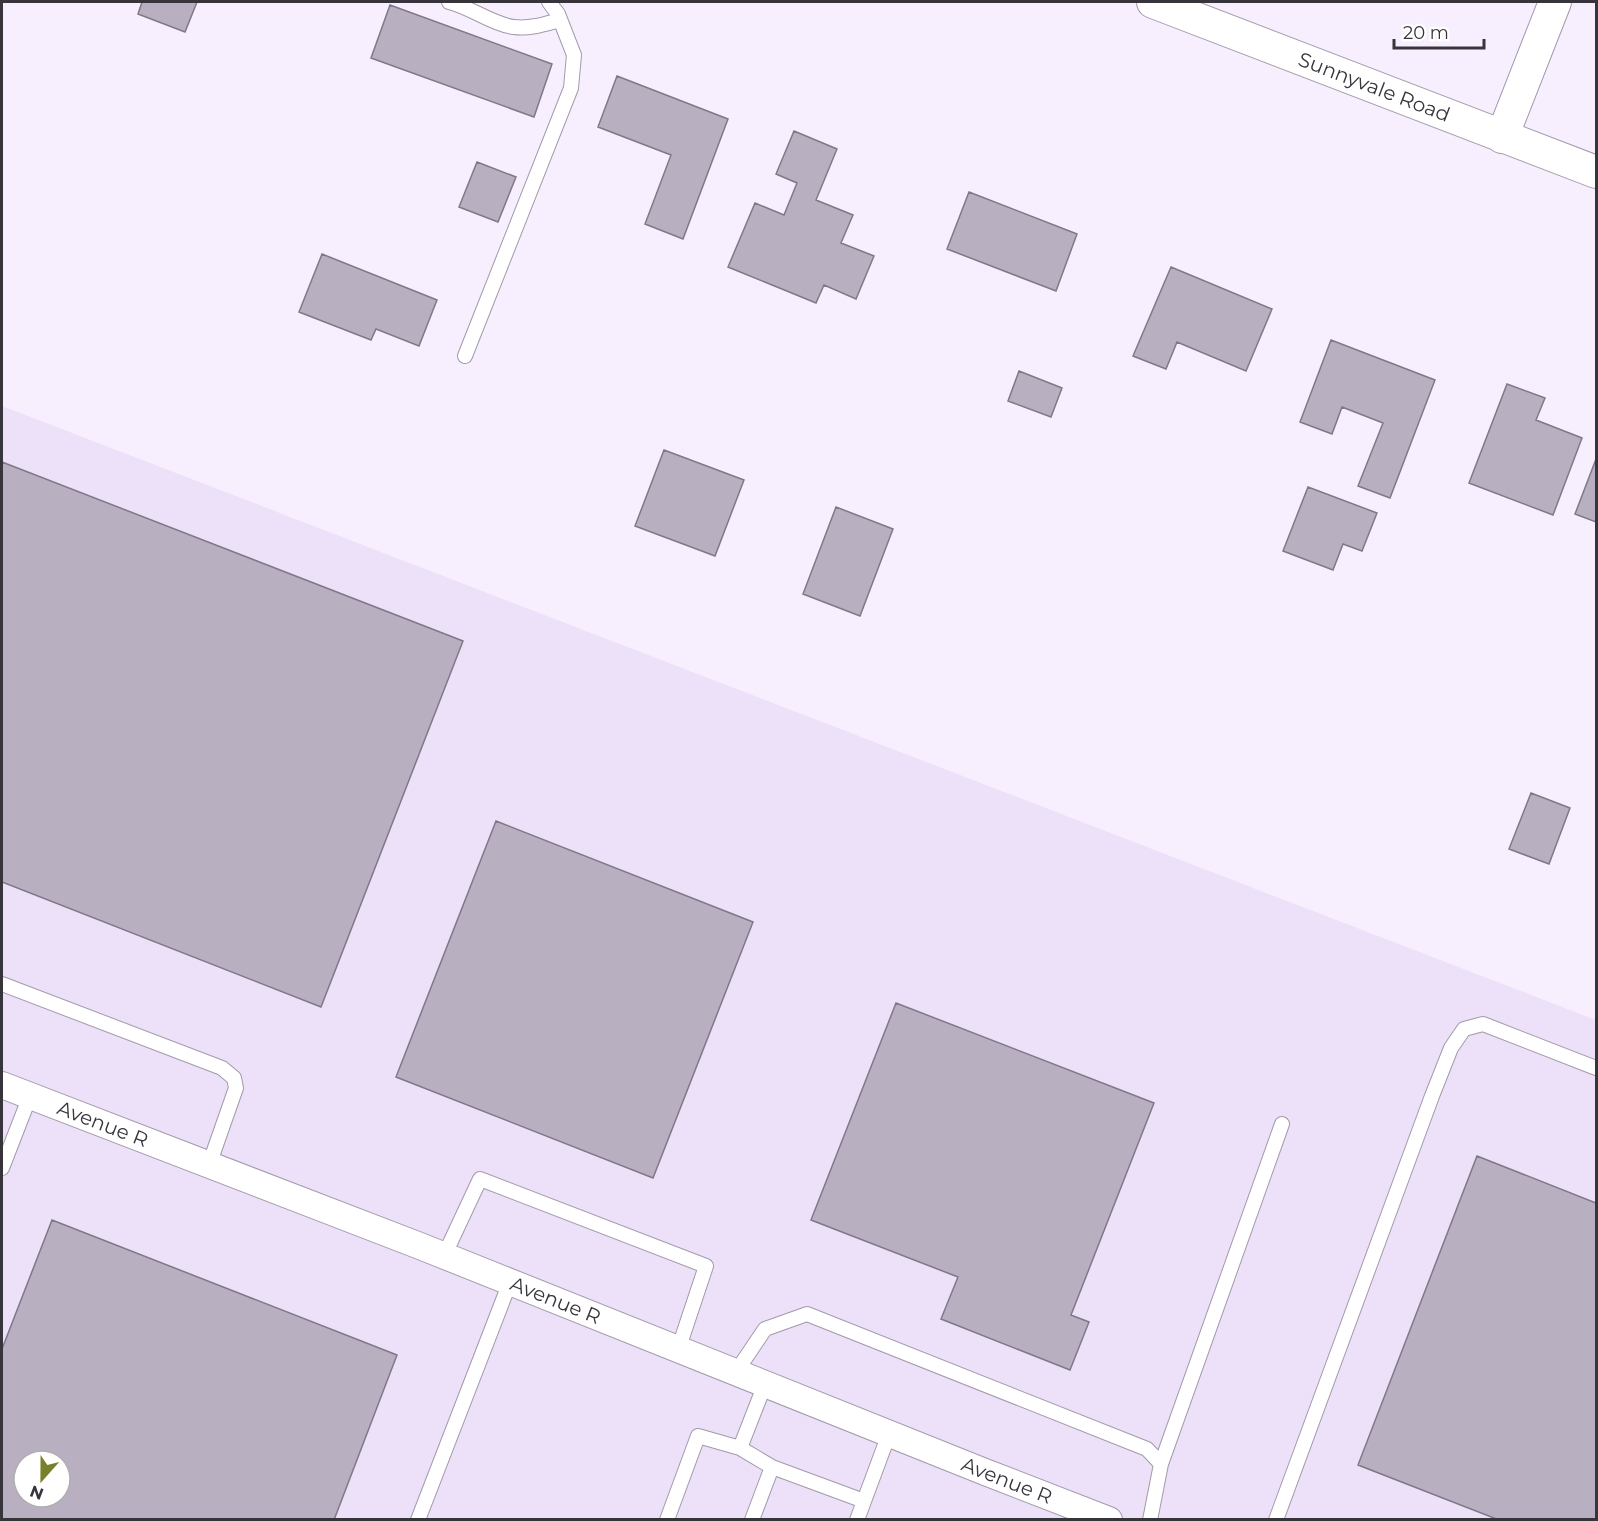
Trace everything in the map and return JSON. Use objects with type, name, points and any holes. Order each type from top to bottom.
[{"type":"street","name":"Sunnyvale Road","points":[[1153,2],[1596,172]]},
{"type":"street","points":[[1502,137],[1556,2]]},
{"type":"street","name":"Avenue R","points":[[2,1085],[444,1256],[1109,1520]]},
{"type":"lane","points":[[449,2],[462,5],[512,27],[536,27],[560,20]]},
{"type":"lane","points":[[465,356],[571,88],[574,56],[560,20],[549,2]]},
{"type":"lane","points":[[2,984],[222,1068],[234,1078],[236,1088],[209,1165]]},
{"type":"lane","points":[[1276,1520],[1432,1096],[1451,1048],[1464,1029],[1483,1024],[1596,1068]]},
{"type":"lane","points":[[2,1168],[30,1096]]},
{"type":"lane","points":[[1150,1520],[1161,1464],[1282,1124]]},
{"type":"lane","points":[[444,1256],[480,1179],[706,1266],[678,1350]]},
{"type":"lane","points":[[418,1520],[510,1282]]},
{"type":"lane","points":[[736,1372],[765,1329],[807,1314],[1147,1449],[1161,1464]]},
{"type":"lane","points":[[740,1448],[765,1384]]},
{"type":"lane","points":[[857,1520],[890,1434]]},
{"type":"lane","points":[[667,1520],[698,1436],[740,1448],[772,1467],[864,1501]]},
{"type":"lane","points":[[752,1520],[772,1467]]},
{"type":"shaded area","points":[[2,406],[1596,1020],[1596,1519],[2,1519]]},
{"type":"building","points":[[142,2],[197,2],[185,32],[138,14]]},
{"type":"building","points":[[390,5],[552,64],[534,117],[371,58]]},
{"type":"building","points":[[617,76],[728,119],[683,239],[645,224],[671,155],[598,127]]},
{"type":"building","points":[[794,131],[837,149],[816,200],[853,215],[841,243],[874,256],[856,299],[824,285],[816,303],[728,267],[755,203],[784,215],[797,183],[776,174]]},
{"type":"building","points":[[477,162],[516,177],[498,222],[459,207]]},
{"type":"building","points":[[969,192],[1077,234],[1056,291],[947,249]]},
{"type":"building","points":[[322,254],[437,300],[419,346],[376,329],[371,340],[299,312]]},
{"type":"building","points":[[1171,267],[1272,309],[1246,371],[1177,342],[1166,369],[1133,356]]},
{"type":"building","points":[[1331,340],[1435,380],[1390,498],[1358,486],[1383,423],[1342,407],[1332,434],[1300,422]]},
{"type":"building","points":[[1019,371],[1062,388],[1051,417],[1008,401]]},
{"type":"building","points":[[1507,384],[1545,398],[1536,420],[1582,438],[1553,515],[1469,483]]},
{"type":"building","points":[[664,450],[744,480],[715,556],[635,526]]},
{"type":"building","points":[[1596,459],[1596,522],[1575,514]]},
{"type":"building","points":[[2,462],[463,641],[321,1007],[2,882]]},
{"type":"building","points":[[1308,487],[1377,513],[1362,551],[1343,544],[1333,570],[1283,551]]},
{"type":"building","points":[[836,507],[893,529],[860,616],[803,594]]},
{"type":"building","points":[[1531,793],[1570,808],[1549,864],[1509,849]]},
{"type":"building","points":[[496,821],[753,922],[653,1178],[396,1077]]},
{"type":"building","points":[[896,1003],[1154,1103],[1071,1315],[1089,1322],[1070,1370],[941,1319],[958,1277],[811,1220]]},
{"type":"building","points":[[1477,1156],[1596,1203],[1596,1520],[1499,1520],[1358,1465]]},
{"type":"building","points":[[52,1220],[397,1355],[334,1520],[2,1520],[2,1349]]}]
